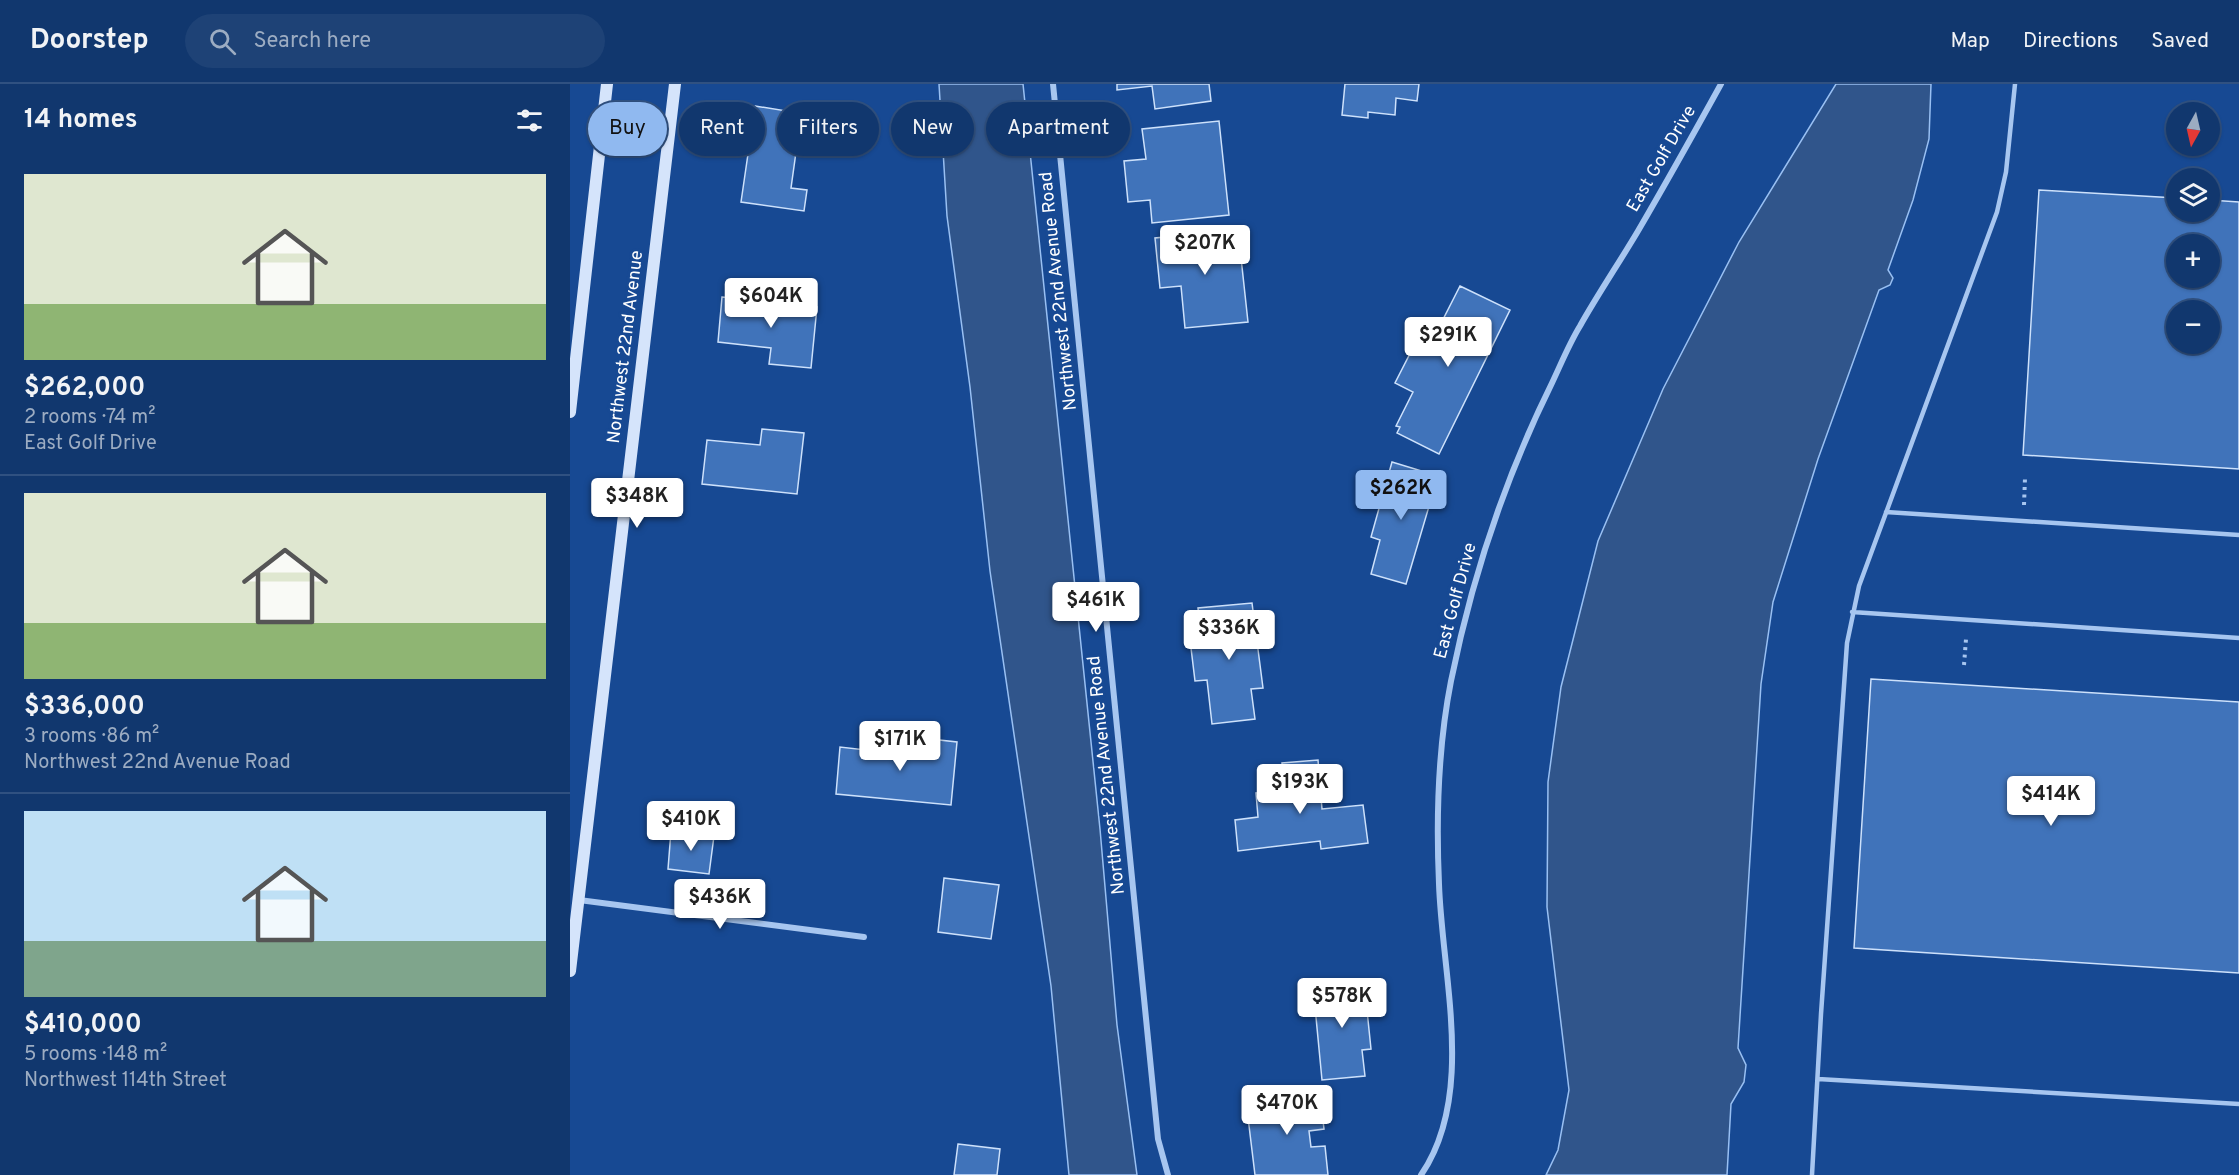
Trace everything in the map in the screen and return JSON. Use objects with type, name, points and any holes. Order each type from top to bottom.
[{"type":"main road","points":[[570,412],[607,84]]},
{"type":"main road","name":"Northwest 22nd Avenue","points":[[570,971],[675,84]]},
{"type":"street","name":"Northwest 22nd Avenue Road","points":[[1053,84],[1158,1139],[1168,1175]]},
{"type":"street","name":"East Golf Drive","points":[[1421,1175],[1443,1133],[1450,1097],[1451,1024],[1438,883],[1439,790],[1448,699],[1475,584],[1498,505],[1519,453],[1574,337],[1721,84]]},
{"type":"street","points":[[578,900],[864,936]]},
{"type":"lane","points":[[1812,1175],[1842,685],[1852,612],[1859,586],[1997,212],[2006,172],[2015,84]]},
{"type":"lane","points":[[1886,512],[2239,536]]},
{"type":"lane","points":[[1852,612],[2239,638]]},
{"type":"lane","points":[[1818,1078],[2239,1104]]},
{"type":"path","points":[[2024,504],[2025,478]]},
{"type":"path","points":[[1964,665],[1966,639]]},
{"type":"water","points":[[939,84],[1023,84],[1025,102],[986,102],[986,156],[1030,156],[1100,829],[1117,1025],[1137,1175],[1069,1175],[1051,986],[990,571],[970,387],[947,216],[943,156],[974,156],[974,102],[940,102]]},
{"type":"water","points":[[1836,84],[1931,84],[1929,139],[1913,200],[1888,270],[1893,278],[1890,285],[1879,290],[1818,459],[1773,602],[1761,684],[1738,1048],[1746,1065],[1744,1082],[1731,1104],[1727,1175],[1546,1175],[1558,1150],[1569,1090],[1547,907],[1548,782],[1561,687],[1598,541],[1663,389],[1739,242]]},
{"type":"building","points":[[1117,84],[1209,84],[1211,101],[1155,109],[1152,86],[1117,90]]},
{"type":"building","points":[[1345,84],[1419,84],[1417,101],[1396,98],[1395,115],[1368,112],[1368,118],[1342,115]]},
{"type":"building","points":[[765,108],[777,109],[777,156],[795,156],[791,188],[807,190],[804,211],[741,202],[748,156],[765,156]]},
{"type":"building","points":[[1219,121],[1229,215],[1152,223],[1150,200],[1128,202],[1124,161],[1146,159],[1142,129]]},
{"type":"building","points":[[2039,190],[2166,197],[2166,222],[2220,222],[2220,201],[2239,202],[2239,469],[2023,455]]},
{"type":"building","points":[[1238,230],[1248,322],[1185,328],[1181,286],[1160,288],[1155,238]]},
{"type":"building","points":[[1460,286],[1510,310],[1439,454],[1397,433],[1400,427],[1396,426],[1413,392],[1395,383],[1419,336],[1431,343]]},
{"type":"building","points":[[722,297],[817,307],[811,368],[769,364],[771,348],[718,342]]},
{"type":"building","points":[[762,429],[804,433],[797,494],[702,484],[707,440],[760,445]]},
{"type":"building","points":[[1392,462],[1438,476],[1406,584],[1371,574],[1380,540],[1371,537]]},
{"type":"building","points":[[1252,603],[1263,688],[1251,689],[1255,719],[1212,724],[1207,680],[1195,681],[1191,648],[1202,647],[1198,608]]},
{"type":"building","points":[[1871,679],[2239,702],[2239,973],[1854,948]]},
{"type":"building","points":[[903,736],[957,742],[951,805],[836,794],[840,747],[901,754]]},
{"type":"building","points":[[1318,760],[1322,809],[1363,805],[1368,843],[1321,849],[1320,841],[1238,851],[1235,820],[1258,817],[1256,793],[1284,791],[1282,763]]},
{"type":"building","points":[[671,831],[714,836],[709,874],[668,869]]},
{"type":"building","points":[[944,878],[999,885],[991,939],[938,932]]},
{"type":"building","points":[[1364,981],[1371,1049],[1362,1050],[1365,1076],[1322,1080],[1313,986]]},
{"type":"building","points":[[1320,1094],[1324,1129],[1309,1131],[1311,1147],[1325,1146],[1328,1175],[1255,1175],[1246,1101]]},
{"type":"building","points":[[958,1144],[1000,1149],[997,1175],[954,1175]]}]
